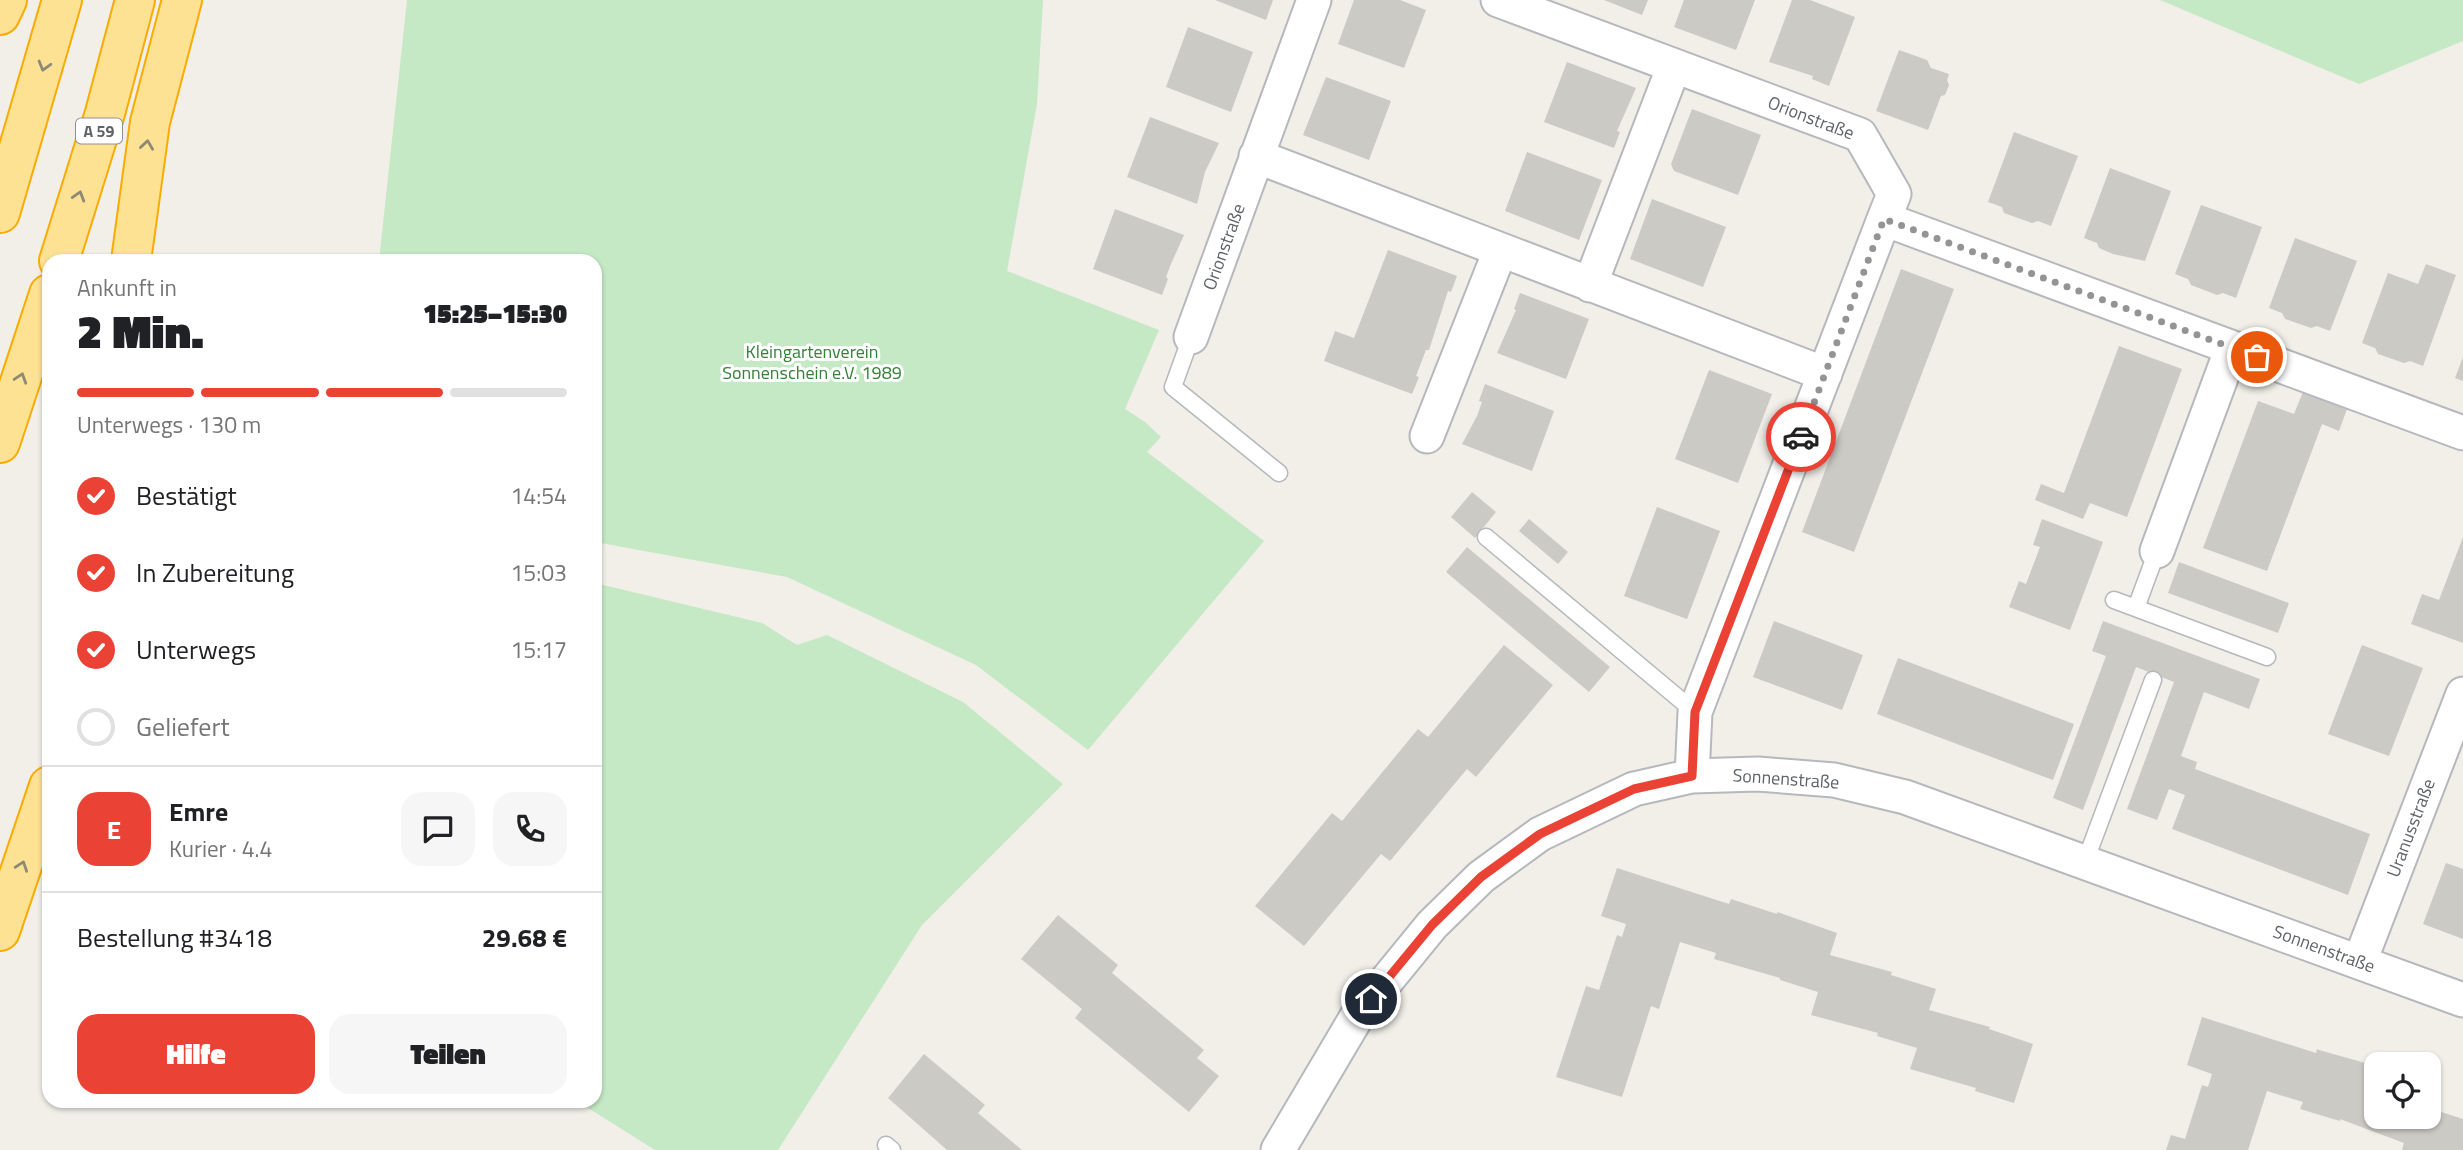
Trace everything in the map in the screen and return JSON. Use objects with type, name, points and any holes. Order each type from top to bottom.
[{"type":"highway","points":[[0,15],[7,0]]},
{"type":"highway","points":[[0,213],[62,0]]},
{"type":"highway","name":"A 59","points":[[61,254],[135,0]]},
{"type":"highway","points":[[132,254],[150,122],[182,0]]},
{"type":"highway","points":[[0,443],[42,315]]},
{"type":"highway","points":[[0,931],[42,807]]},
{"type":"street","name":"Orionstraße","points":[[1191,337],[1314,0]]},
{"type":"street","name":"Orionstraße","points":[[1498,0],[1860,135],[1894,194],[1884,219]]},
{"type":"street","points":[[1590,285],[1674,66]]},
{"type":"street","points":[[1256,156],[1825,374]]},
{"type":"street","points":[[1692,776],[1695,712],[1884,219],[2463,433]]},
{"type":"street","points":[[1427,436],[1500,251]]},
{"type":"street","points":[[2157,551],[2232,348]]},
{"type":"street","name":"Uranusstraße","points":[[2360,961],[2463,694]]},
{"type":"street","name":"Sonnenstraße","points":[[1278,1150],[1356,1018],[1432,925],[1481,877],[1540,834],[1622,794],[1692,776],[1758,774],[1834,780],[1905,797],[2463,1000]]},
{"type":"lane","points":[[1191,337],[1173,387],[1279,473]]},
{"type":"lane","points":[[1486,537],[1695,712]]},
{"type":"lane","points":[[2136,608],[2157,551]]},
{"type":"lane","points":[[2114,600],[2267,657]]},
{"type":"lane","points":[[2085,862],[2153,680]]},
{"type":"green space","name":"Kleingartenverein Sonnenschein e.V. 1989","points":[[407,0],[1043,0],[1037,104],[1007,271],[1159,330],[1125,409],[1161,437],[1147,452],[1264,541],[1088,750],[976,665],[787,577],[602,543],[602,254],[380,254]]},
{"type":"green space","points":[[2160,0],[2463,0],[2463,41],[2359,84]]},
{"type":"green space","points":[[602,585],[762,623],[797,645],[827,635],[963,702],[1063,784],[922,925],[778,1150],[655,1150],[588,1108],[602,1108]]},
{"type":"building","points":[[1215,0],[1273,0],[1266,20]]},
{"type":"building","points":[[1354,0],[1400,0],[1426,10],[1404,68],[1338,44]]},
{"type":"building","points":[[1604,0],[1648,0],[1642,15]]},
{"type":"building","points":[[1684,0],[1755,0],[1736,50],[1674,27]]},
{"type":"building","points":[[1792,0],[1810,0],[1855,17],[1829,86],[1812,79],[1813,76],[1769,62]]},
{"type":"building","points":[[1188,27],[1253,52],[1231,112],[1166,87]]},
{"type":"building","points":[[1899,50],[1927,60],[1931,68],[1949,74],[1949,85],[1945,95],[1941,96],[1928,130],[1876,111]]},
{"type":"building","points":[[1567,62],[1636,88],[1617,131],[1620,132],[1614,148],[1544,122]]},
{"type":"building","points":[[1326,77],[1391,101],[1369,160],[1303,135]]},
{"type":"building","points":[[1692,109],[1761,135],[1738,195],[1674,171],[1671,164]]},
{"type":"building","points":[[1150,117],[1219,143],[1205,172],[1197,204],[1127,177]]},
{"type":"building","points":[[2014,132],[2078,156],[2051,226],[2038,221],[2032,223],[2004,213],[2002,207],[1988,202]]},
{"type":"building","points":[[1527,152],[1602,180],[1579,240],[1505,211]]},
{"type":"building","points":[[2110,168],[2171,191],[2145,261],[2113,254],[2084,238]]},
{"type":"building","points":[[1652,199],[1726,227],[1703,287],[1630,259]]},
{"type":"building","points":[[2201,205],[2262,227],[2236,298],[2223,293],[2217,295],[2191,285],[2188,279],[2175,274]]},
{"type":"building","points":[[1115,209],[1184,235],[1166,277],[1168,279],[1162,295],[1093,269]]},
{"type":"building","points":[[2295,238],[2357,261],[2330,331],[2285,319],[2282,313],[2269,308]]},
{"type":"building","points":[[1388,250],[1457,276],[1451,292],[1448,291],[1429,350],[1426,350],[1416,376],[1419,377],[1412,394],[1324,361],[1335,331],[1354,338]]},
{"type":"building","points":[[2426,264],[2456,275],[2423,366],[2378,354],[2375,348],[2362,343],[2388,273],[2418,284]]},
{"type":"building","points":[[1901,269],[1954,289],[1854,552],[1802,532]]},
{"type":"building","points":[[1520,293],[1589,319],[1566,379],[1497,353],[1516,310],[1514,309]]},
{"type":"building","points":[[2119,346],[2182,369],[2127,517],[2090,503],[2083,519],[2035,500],[2041,484],[2064,493]]},
{"type":"building","points":[[2463,357],[2463,381],[2455,378]]},
{"type":"building","points":[[1709,370],[1772,394],[1738,483],[1675,459]]},
{"type":"building","points":[[1485,384],[1554,411],[1532,471],[1462,444],[1477,416]]},
{"type":"building","points":[[2303,392],[2347,409],[2339,431],[2322,424],[2267,571],[2203,548],[2258,401],[2294,414]]},
{"type":"building","points":[[1472,492],[1496,512],[1475,538],[1451,517]]},
{"type":"building","points":[[1657,507],[1720,531],[1687,619],[1624,596]]},
{"type":"building","points":[[1529,519],[1568,552],[1558,564],[1519,531]]},
{"type":"building","points":[[2042,519],[2103,542],[2070,630],[2009,607],[2019,581],[2026,584],[2040,547],[2033,545]]},
{"type":"building","points":[[2463,537],[2463,643],[2411,624],[2422,594],[2439,600]]},
{"type":"building","points":[[1467,547],[1610,667],[1589,692],[1446,572]]},
{"type":"building","points":[[2179,562],[2289,603],[2278,633],[2168,593]]},
{"type":"building","points":[[1774,621],[1863,655],[1842,710],[1753,677]]},
{"type":"building","points":[[2103,621],[2260,679],[2249,709],[2204,692],[2181,756],[2197,762],[2195,769],[2370,834],[2348,895],[2172,829],[2185,795],[2169,789],[2157,820],[2127,809],[2174,682],[2136,667],[2083,810],[2053,798],[2106,656],[2092,651]]},
{"type":"building","points":[[1504,645],[1553,685],[1476,777],[1467,769],[1390,861],[1381,854],[1304,946],[1255,906],[1332,813],[1342,821],[1418,729],[1428,737]]},
{"type":"building","points":[[2362,645],[2423,668],[2389,756],[2328,734]]},
{"type":"building","points":[[1898,658],[2074,724],[2053,780],[1877,714]]},
{"type":"building","points":[[2446,863],[2463,869],[2463,939],[2423,924]]},
{"type":"building","points":[[1617,868],[1729,904],[1731,899],[1777,912],[1837,933],[1830,955],[1892,972],[1891,975],[1936,989],[1929,1010],[1990,1027],[1989,1029],[2033,1044],[2014,1103],[1975,1091],[1976,1088],[1910,1069],[1917,1048],[1877,1036],[1878,1033],[1811,1015],[1818,992],[1714,959],[1716,953],[1680,942],[1659,1009],[1651,1006],[1622,1097],[1556,1077],[1586,986],[1599,990],[1617,935],[1622,937],[1626,924],[1601,916]]},
{"type":"building","points":[[1058,915],[1118,965],[1112,973],[1204,1050],[1197,1058],[1219,1076],[1189,1112],[1075,1018],[1082,1009],[1021,959]]},
{"type":"building","points":[[2202,1017],[2316,1053],[2317,1049],[2364,1063],[2364,1128],[2300,1109],[2303,1102],[2267,1091],[2248,1150],[2166,1150],[2171,1135],[2185,1139],[2202,1085],[2208,1087],[2212,1074],[2187,1065]]},
{"type":"building","points":[[924,1054],[985,1105],[978,1113],[1022,1150],[947,1150],[888,1098]]},
{"type":"building","points":[[2441,1112],[2463,1119],[2463,1150],[2402,1150],[2404,1143],[2367,1129],[2441,1129]]},
{"type":"way so far","points":[[1801,437],[1884,219],[2257,357]]},
{"type":"route","points":[[1371,999],[1432,925],[1481,877],[1540,834],[1634,789],[1692,776],[1695,712],[1801,437]]}]
